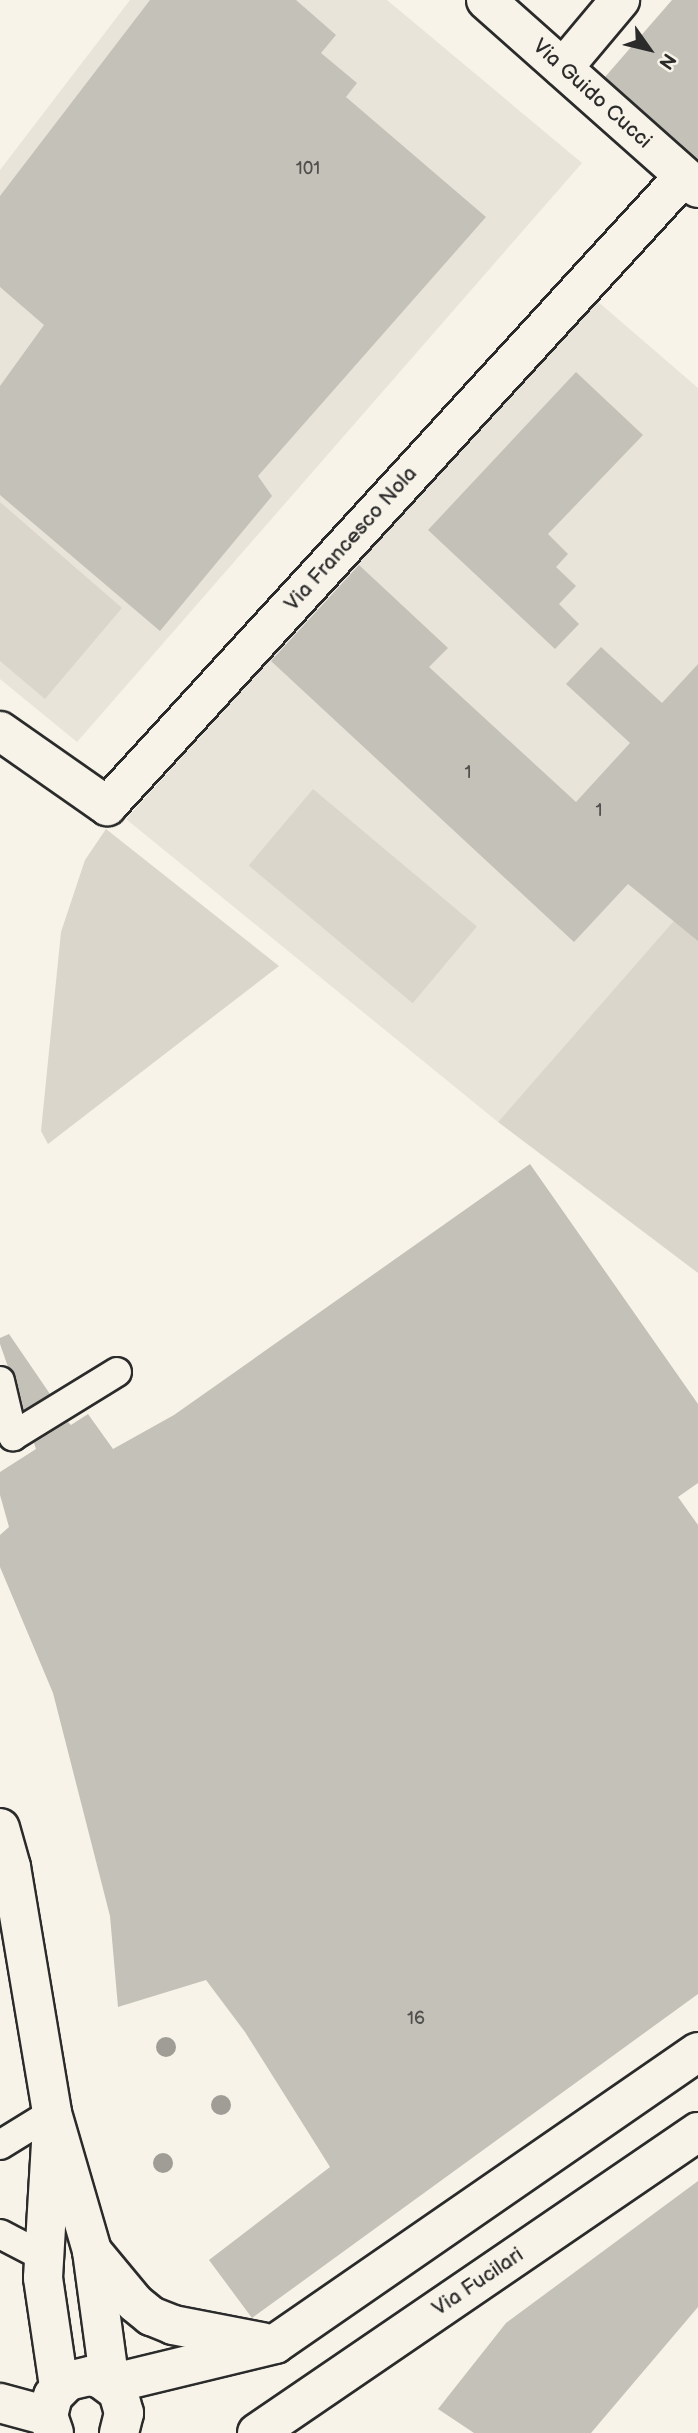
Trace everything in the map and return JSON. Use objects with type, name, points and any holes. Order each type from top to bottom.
[{"type":"street","name":"Via Guido Cucci","points":[[486,0],[691,182]]},
{"type":"street","points":[[563,68],[620,0]]},
{"type":"street","name":"Via Francesco Nola","points":[[0,731],[107,806],[691,182]]},
{"type":"street","points":[[0,1828],[11,1867],[52,2113],[92,2251],[110,2384],[122,2402],[124,2413],[119,2433]]},
{"type":"street","points":[[54,2412],[78,2377],[90,2376],[110,2384],[275,2344],[698,2052]]},
{"type":"street","points":[[52,2113],[43,2278],[54,2412]]},
{"type":"street","name":"Via Fucilari","points":[[257,2433],[698,2132]]},
{"type":"street","points":[[92,2251],[135,2303],[151,2316],[173,2325],[275,2344]]},
{"type":"street","points":[[0,2403],[54,2412]]},
{"type":"lane","points":[[0,1381],[13,1436],[117,1372]]},
{"type":"lane","points":[[0,2145],[52,2113]]},
{"type":"lane","points":[[0,2234],[44,2257]]},
{"type":"shaded area","points":[[130,0],[387,0],[582,163],[77,742],[0,679],[0,170]]},
{"type":"shaded area","points":[[596,300],[698,388],[698,893],[498,1122],[126,819]]},
{"type":"shaded area","points":[[0,502],[122,608],[45,699],[0,661]]},
{"type":"shaded area","points":[[313,789],[477,927],[413,1003],[249,866]]},
{"type":"shaded area","points":[[106,829],[279,966],[48,1144],[41,1131],[61,932],[85,860]]},
{"type":"shaded area","points":[[698,893],[698,1273],[498,1122]]},
{"type":"building","points":[[150,0],[296,0],[336,35],[321,53],[357,83],[346,97],[486,217],[258,476],[272,496],[160,631],[0,495],[0,386],[44,325],[0,287],[0,196]]},
{"type":"building","points":[[672,0],[698,0],[698,159],[605,77]]},
{"type":"building","points":[[576,372],[643,435],[548,534],[568,554],[556,567],[576,586],[559,604],[579,624],[555,649],[428,530]]},
{"type":"building","points":[[359,565],[448,648],[429,667],[576,802],[630,743],[566,684],[601,647],[662,703],[698,664],[698,941],[628,884],[574,942],[271,661]]},
{"type":"building","points":[[530,1164],[698,1404],[698,1483],[678,1497],[698,1525],[698,1994],[252,2318],[209,2260],[330,2167],[245,2032],[206,1980],[118,2007],[110,1916],[53,1693],[0,1567],[0,1535],[9,1527],[0,1495],[0,1472],[36,1449],[34,1443],[68,1422],[71,1425],[88,1414],[113,1449],[174,1415]]},
{"type":"building","points":[[9,1334],[50,1394],[24,1410],[16,1377],[8,1367],[0,1344],[0,1338]]},
{"type":"building","points":[[698,2181],[698,2307],[591,2433],[474,2433],[438,2409],[506,2323]]}]
